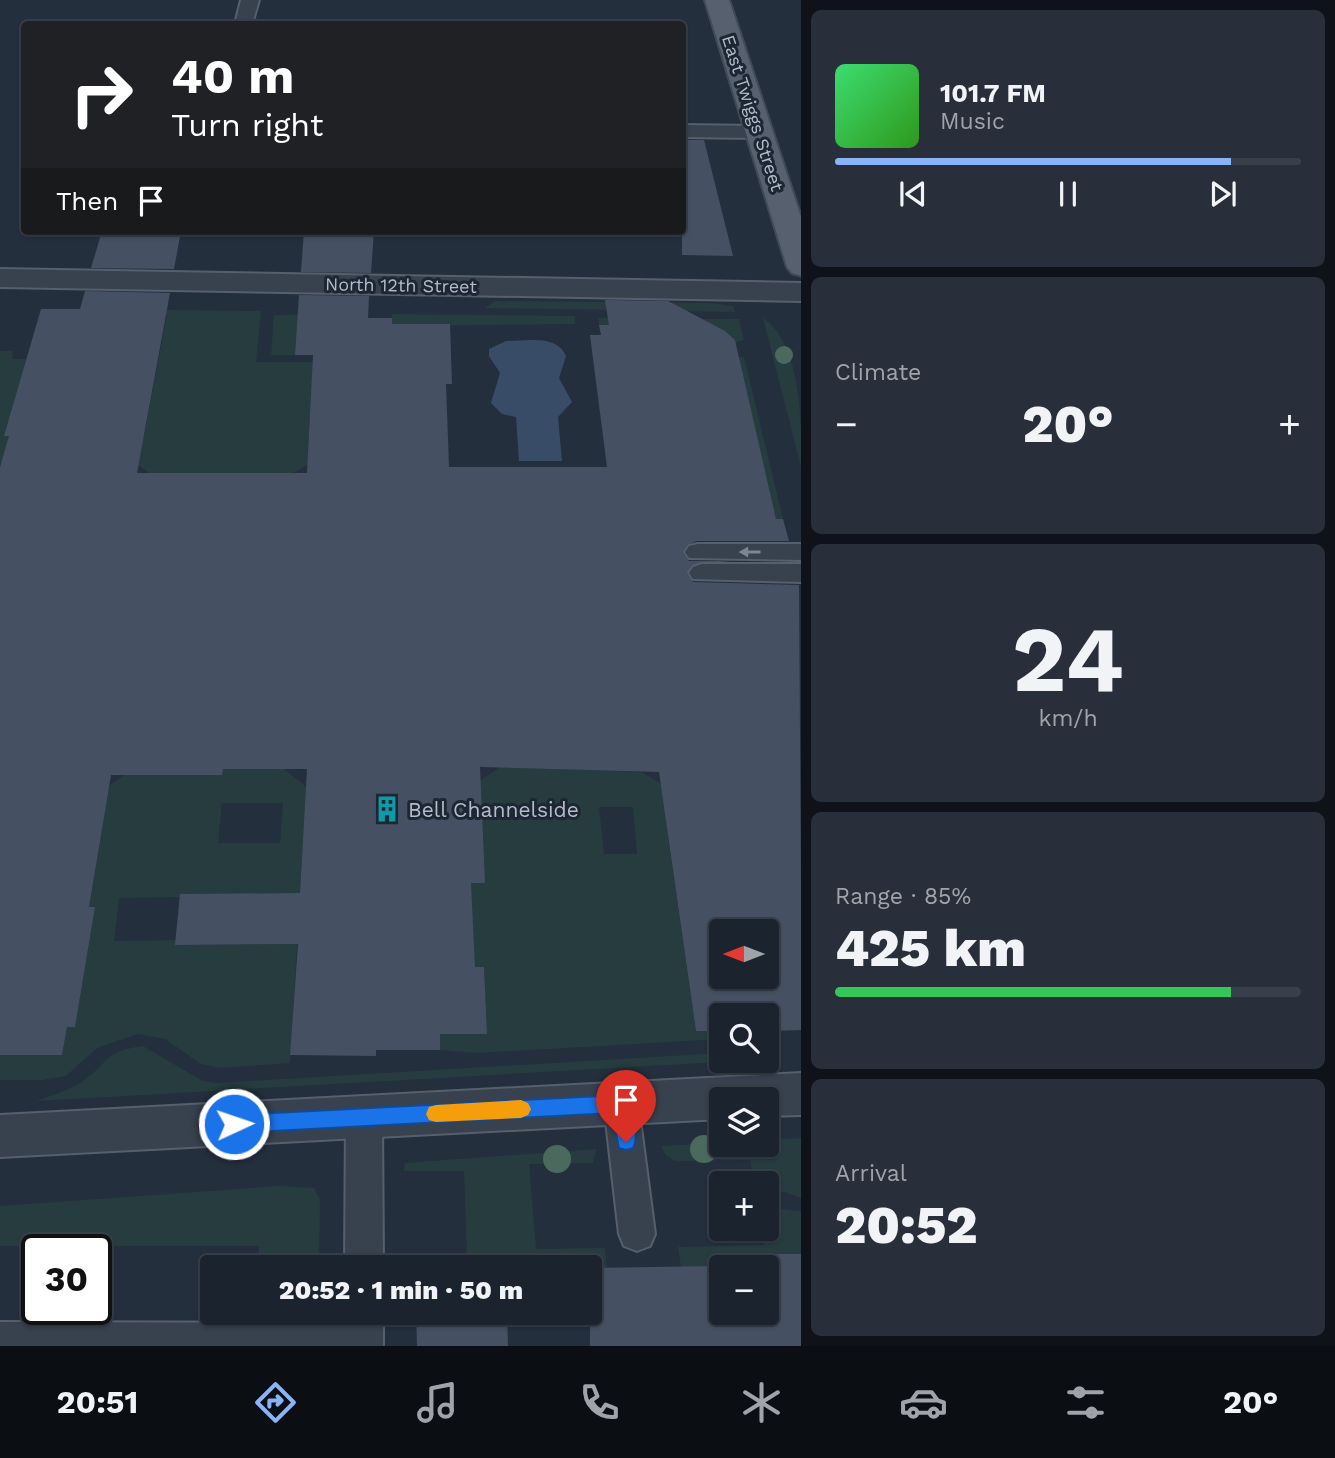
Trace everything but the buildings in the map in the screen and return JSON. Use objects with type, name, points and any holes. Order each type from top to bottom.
[{"type":"main road","name":"East Twiggs Street","points":[[717,0],[801,267]]},
{"type":"street","name":"North 12th Street","points":[[0,278],[801,292]]},
{"type":"street","points":[[0,1136],[801,1094]]},
{"type":"lane","points":[[245,21],[250,0]]},
{"type":"lane","points":[[686,131],[759,132]]},
{"type":"lane","points":[[801,552],[700,563],[801,573]]},
{"type":"lane","points":[[621,1104],[637,1234]]},
{"type":"lane","points":[[364,1255],[365,1117]]},
{"type":"lane","points":[[0,1341],[364,1334]]},
{"type":"green space","points":[[495,301],[710,303],[733,306],[735,312],[485,308]]},
{"type":"green space","points":[[98,309],[261,311],[256,362],[313,362],[308,452],[317,459],[288,476],[171,473],[156,478],[132,461],[144,436],[167,314]]},
{"type":"green space","points":[[368,314],[298,323],[295,355],[271,355],[274,315]]},
{"type":"green space","points":[[392,314],[575,316],[575,324],[392,326]]},
{"type":"green space","points":[[598,318],[739,319],[744,340],[735,342],[714,325],[599,325]]},
{"type":"green space","points":[[763,318],[776,330],[786,346],[792,365],[800,408],[801,467]]},
{"type":"green space","points":[[0,351],[13,351],[12,359],[26,359],[9,436],[11,458],[0,464]]},
{"type":"green space","points":[[731,357],[744,357],[783,519],[776,519]]},
{"type":"green space","points":[[138,766],[222,775],[223,769],[284,769],[312,791],[304,826],[290,1063],[220,1068],[201,1064],[165,1039],[138,1034],[97,1048],[66,1076],[43,1080],[0,1080],[0,1055],[62,1055],[67,1027],[75,1026],[95,907],[89,907],[102,827],[101,791]],"holes":[[[222,803],[283,803],[280,843],[218,843]],[[281,893],[278,944],[176,945],[176,940],[114,941],[119,898],[180,897],[180,894]]]},
{"type":"green space","points":[[500,767],[642,772],[676,793],[667,830],[696,1031],[709,1031],[709,1040],[476,1053],[440,1050],[440,1034],[487,1034],[484,968],[475,967],[462,793]],"holes":[[[599,807],[633,807],[637,854],[604,854]]]},
{"type":"green space","points":[[143,1046],[203,1081],[217,1083],[709,1054],[709,1063],[37,1101],[78,1084],[108,1058],[130,1048]]},
{"type":"green space","points":[[801,1138],[801,1198],[779,1192],[779,1171],[752,1171],[750,1160],[675,1161],[666,1155],[661,1146],[709,1144],[709,1157],[779,1157],[779,1139]]},
{"type":"green space","points":[[596,1149],[593,1163],[529,1164],[536,1249],[605,1248],[607,1268],[602,1268],[602,1255],[467,1255],[464,1171],[404,1171],[405,1163]]},
{"type":"green space","points":[[279,1186],[314,1188],[320,1199],[319,1255],[259,1255],[259,1246],[112,1246],[112,1234],[21,1234],[21,1246],[0,1246],[0,1206]]},
{"type":"green space","points":[[779,1209],[801,1211],[801,1254],[715,1254],[709,1255],[709,1267],[681,1267],[678,1247],[764,1245],[764,1241],[779,1241]]},
{"type":"water","points":[[540,340],[556,344],[566,356],[559,378],[572,402],[558,417],[562,461],[519,461],[516,417],[502,414],[491,403],[500,373],[489,356],[489,349],[506,341]]},
{"type":"slow traffic","points":[[436,1114],[521,1109]]},
{"type":"place","name":"Bell Channelside","points":[[387,809]]},
{"type":"route","points":[[234,1124],[621,1104],[626,1142]]}]
